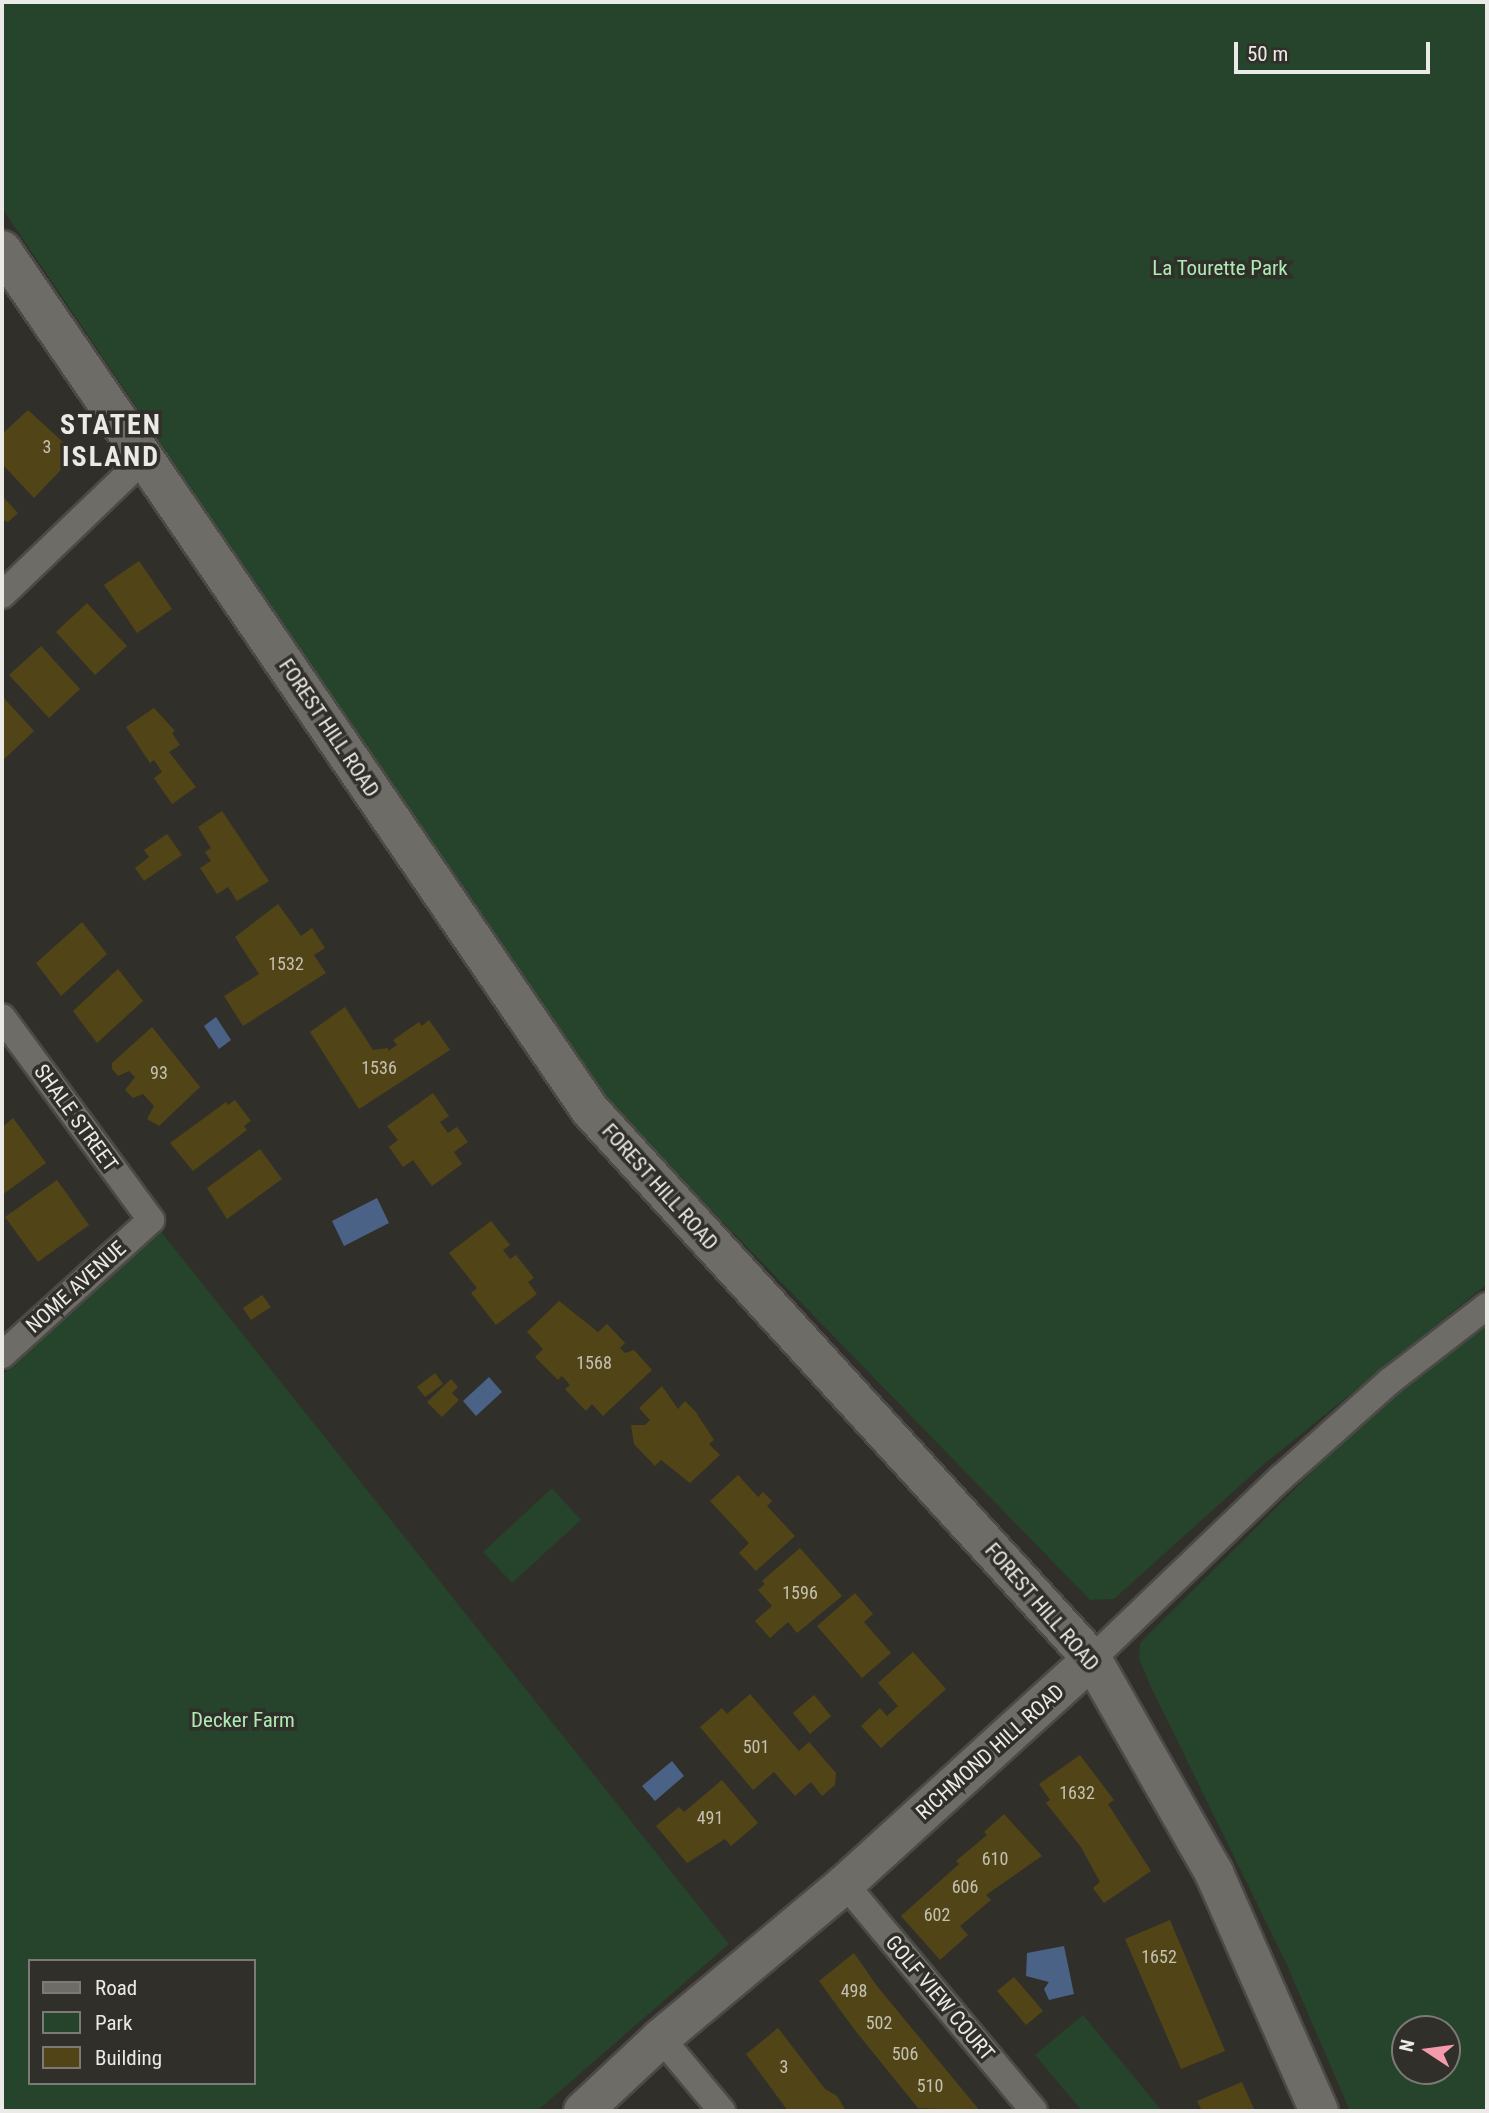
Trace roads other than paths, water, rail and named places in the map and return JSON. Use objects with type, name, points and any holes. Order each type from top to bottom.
[{"type":"street","name":"FOREST HILL ROAD","points":[[2,250],[590,1110],[1092,1659],[1214,1873],[1319,2111]]},
{"type":"street","points":[[2,595],[145,458]]},
{"type":"street","name":"SHALE STREET","points":[[2,1017],[151,1220]]},
{"type":"street","name":"NOME AVENUE","points":[[2,1355],[151,1220]]},
{"type":"street","name":"RICHMOND HILL ROAD","points":[[583,2111],[661,2038],[845,1884],[1092,1659],[1281,1478],[1390,1381],[1487,1306]]},
{"type":"street","name":"GOLF VIEW COURT","points":[[845,1884],[1034,2111]]},
{"type":"street","points":[[661,2038],[722,2111]]},
{"type":"water","points":[[216,1017],[231,1040],[219,1049],[204,1026]]},
{"type":"water","points":[[377,1198],[389,1223],[344,1246],[332,1221]]},
{"type":"water","points":[[489,1377],[502,1392],[476,1416],[463,1401]]},
{"type":"water","points":[[672,1761],[684,1776],[655,1801],[642,1786]]},
{"type":"water","points":[[1064,1946],[1074,1994],[1049,2000],[1044,1989],[1049,1982],[1026,1976],[1027,1953]]},
{"type":"district","name":"STATEN ISLAND","points":[[111,441]]},
{"type":"park label","name":"La Tourette Park","points":[[1220,268]]},
{"type":"park label","name":"Decker Farm","points":[[243,1720]]}]
